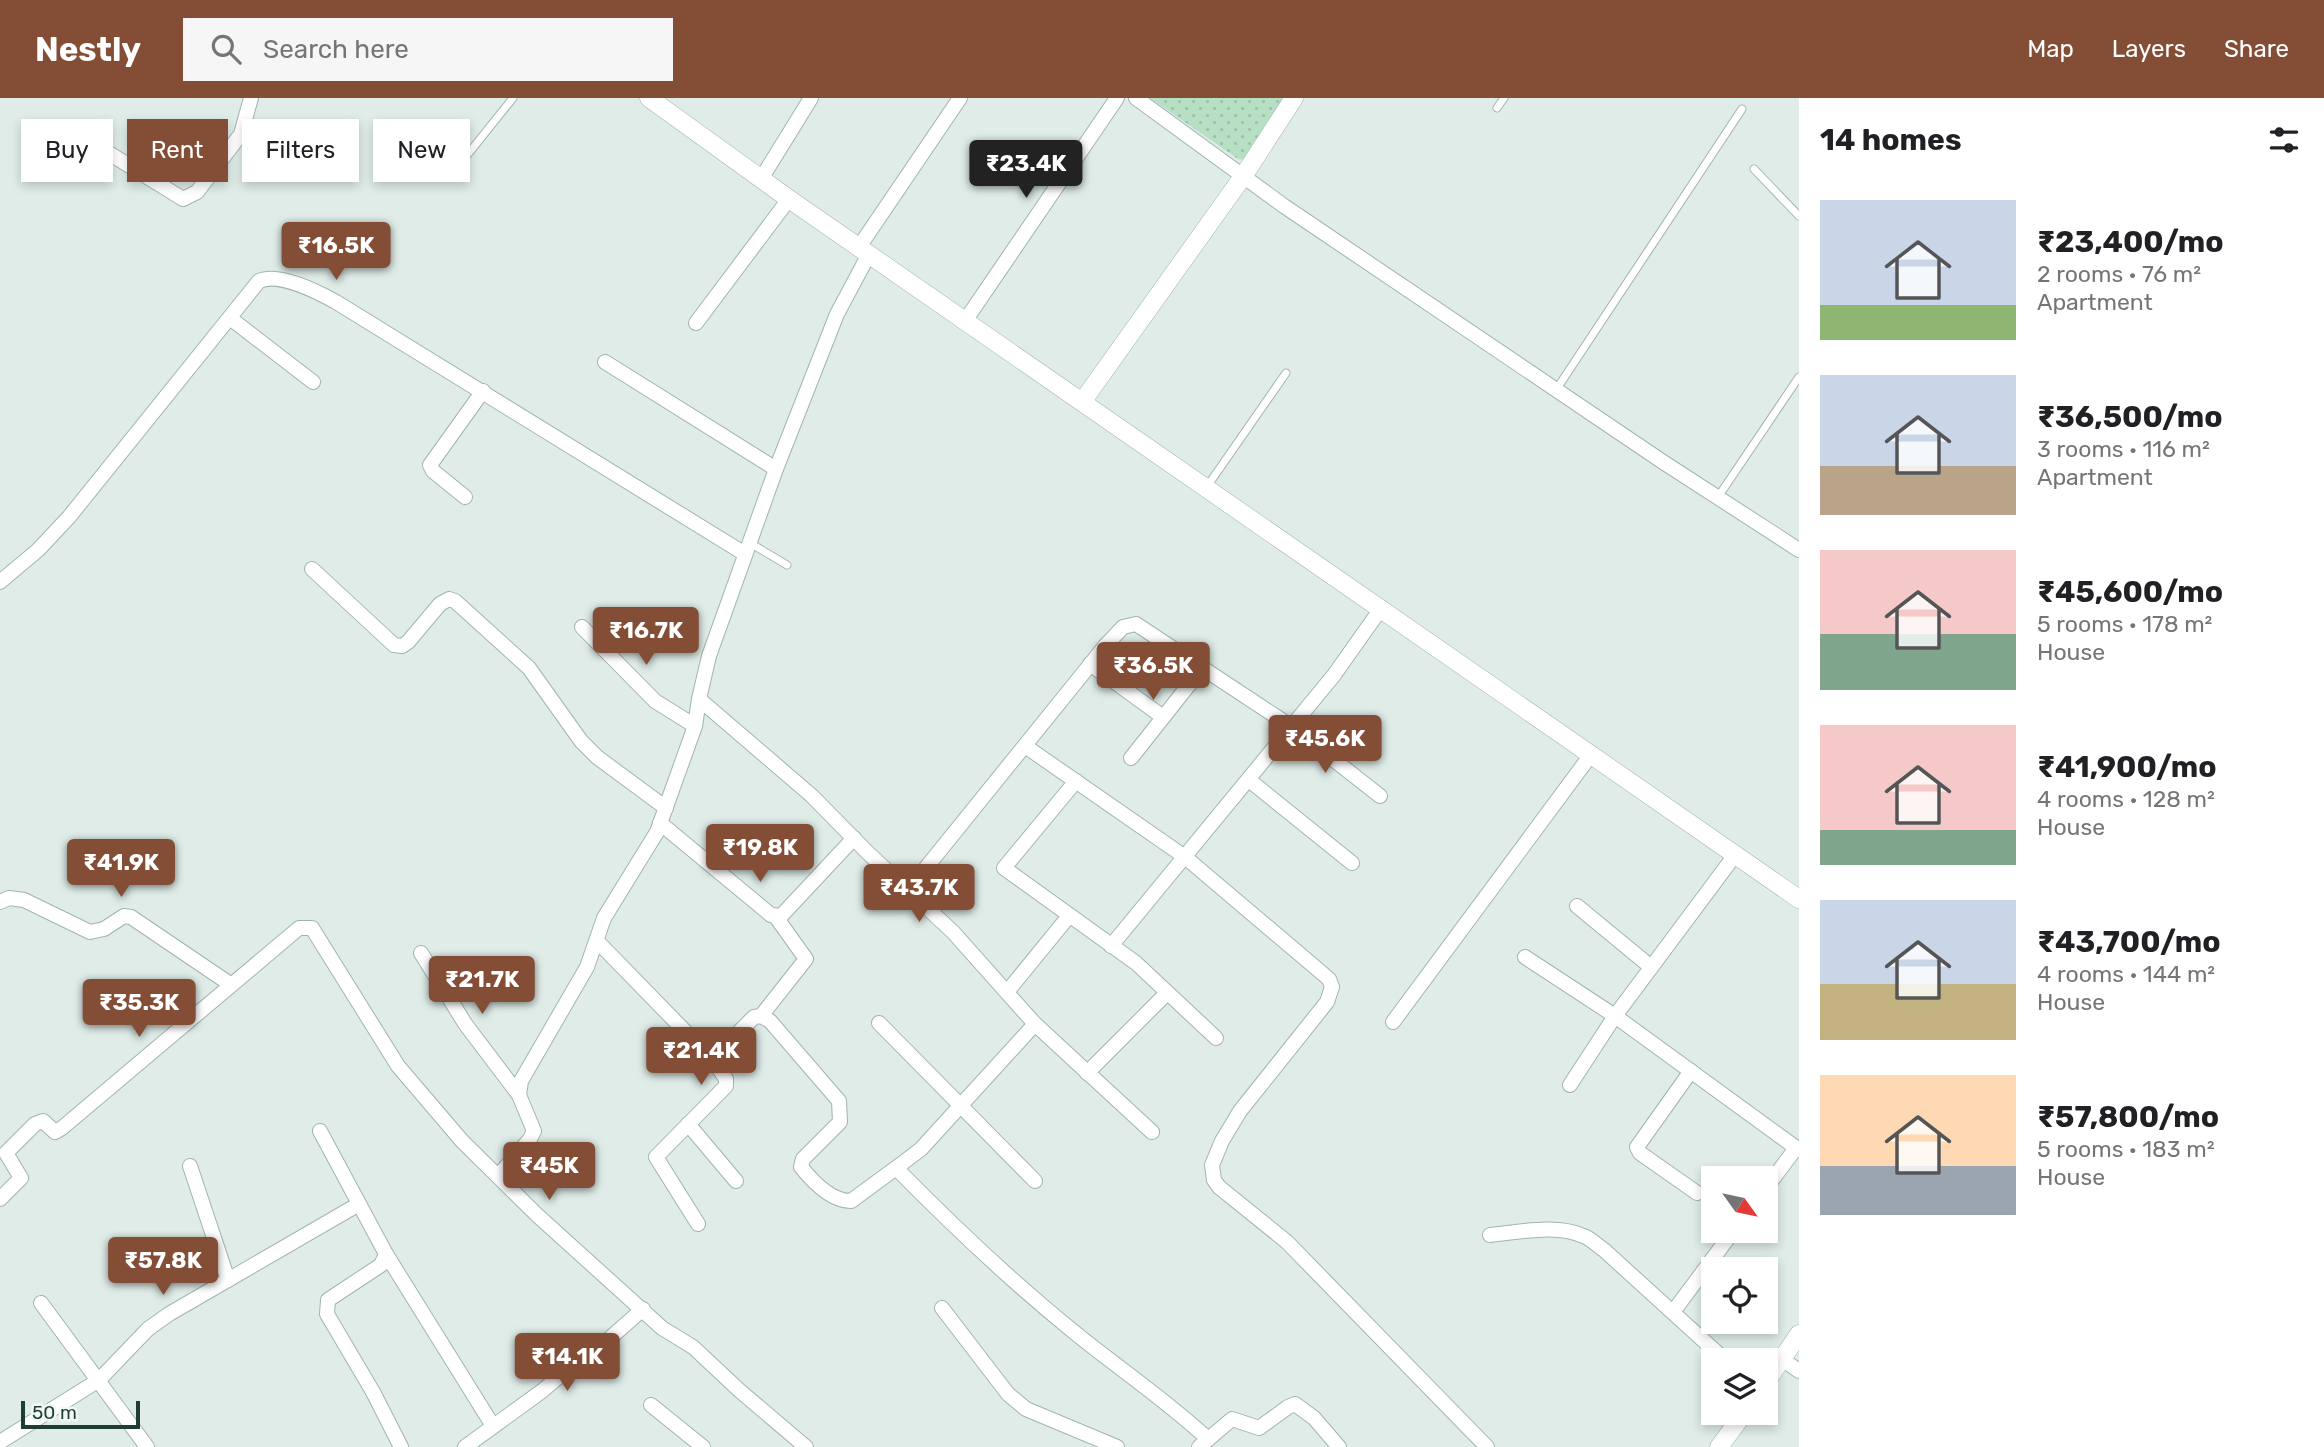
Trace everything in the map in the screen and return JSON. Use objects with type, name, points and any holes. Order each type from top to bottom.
[{"type":"street","points":[[113,156],[183,199],[190,198],[241,134],[251,98]]},
{"type":"street","points":[[649,98],[789,199],[1799,899]]},
{"type":"street","points":[[761,179],[811,98]]},
{"type":"street","points":[[519,1095],[521,1081],[587,967],[604,918],[644,855],[660,823],[695,726],[698,699],[709,656],[747,548],[864,251],[960,98]]},
{"type":"street","points":[[965,321],[1117,98]]},
{"type":"street","points":[[1136,98],[1284,206],[1799,551]]},
{"type":"street","points":[[1082,402],[1244,175],[1294,98]]},
{"type":"street","points":[[696,323],[789,199]]},
{"type":"street","points":[[0,582],[38,550],[69,517],[259,281],[273,278],[336,302],[747,548]]},
{"type":"street","points":[[230,318],[313,382]]},
{"type":"street","points":[[605,362],[776,469]]},
{"type":"street","points":[[465,497],[433,471],[430,464],[483,391]]},
{"type":"street","points":[[312,569],[394,645],[402,646],[408,642],[440,604],[449,599],[456,601],[529,668],[580,741],[597,757],[666,808]]},
{"type":"street","points":[[1111,946],[1334,675],[1380,610]]},
{"type":"street","points":[[908,890],[1090,664],[1123,627],[1136,624],[1292,727],[1380,796]]},
{"type":"street","points":[[582,627],[655,701],[695,726]]},
{"type":"street","points":[[1090,664],[1163,717]]},
{"type":"street","points":[[1131,758],[1203,667]]},
{"type":"street","points":[[698,699],[812,796],[953,932],[1035,1024],[1153,1132]]},
{"type":"street","points":[[1026,746],[1185,857],[1329,979],[1332,987],[1327,1002],[1240,1111],[1222,1141],[1212,1165],[1214,1180],[1287,1242],[1488,1447]]},
{"type":"street","points":[[1393,1022],[1590,756]]},
{"type":"street","points":[[1250,779],[1352,863]]},
{"type":"street","points":[[1076,781],[1004,868],[1136,963],[1216,1038]]},
{"type":"street","points":[[660,823],[776,917],[806,959],[761,1016]]},
{"type":"street","points":[[776,917],[781,916],[854,838]]},
{"type":"street","points":[[1570,1085],[1615,1016],[1735,855]]},
{"type":"street","points":[[0,902],[9,898],[24,900],[90,932],[104,929],[124,916],[131,917],[230,984]]},
{"type":"street","points":[[1577,906],[1651,967]]},
{"type":"street","points":[[1007,992],[1069,916]]},
{"type":"street","points":[[0,1199],[21,1178],[6,1153],[35,1124],[43,1121],[55,1132],[62,1128],[299,928],[312,928],[398,1066],[462,1141],[537,1215],[662,1328],[693,1347],[806,1447]]},
{"type":"street","points":[[597,941],[712,1059],[726,1079],[726,1087],[656,1157],[698,1224]]},
{"type":"street","points":[[421,953],[466,1025],[519,1095],[534,1131],[498,1176]]},
{"type":"street","points":[[1525,957],[1615,1016],[1798,1149],[1778,1173]]},
{"type":"street","points":[[1087,1073],[1167,993]]},
{"type":"street","points":[[712,1059],[754,1017],[761,1016],[770,1021],[839,1101],[840,1122],[803,1159],[802,1167],[837,1200],[850,1201],[920,1149],[1035,1024]]},
{"type":"street","points":[[879,1023],[1035,1181]]},
{"type":"street","points":[[1692,1071],[1637,1147],[1640,1153],[1697,1193]]},
{"type":"street","points":[[688,1124],[736,1181]]},
{"type":"street","points":[[320,1130],[487,1436]]},
{"type":"street","points":[[190,1166],[228,1280]]},
{"type":"street","points":[[896,1168],[977,1246],[1072,1331],[1177,1410],[1203,1443],[1232,1419],[1259,1428],[1295,1404],[1314,1418],[1339,1447]]},
{"type":"street","points":[[0,1442],[99,1380],[148,1329],[169,1314],[359,1204]]},
{"type":"street","points":[[1490,1235],[1565,1230],[1585,1237],[1712,1348]]},
{"type":"street","points":[[1673,1312],[1724,1243]]},
{"type":"street","points":[[386,1254],[381,1265],[328,1300],[326,1306],[335,1332],[373,1391],[401,1447]]},
{"type":"street","points":[[41,1303],[147,1447]]},
{"type":"street","points":[[942,1308],[1008,1394],[1026,1409],[1117,1447]]},
{"type":"street","points":[[465,1447],[487,1436],[574,1364],[607,1343],[643,1309]]},
{"type":"street","points":[[1778,1365],[1799,1334]]},
{"type":"street","points":[[1782,1359],[1799,1371]]},
{"type":"street","points":[[651,1405],[703,1447]]},
{"type":"street","points":[[1720,1447],[1736,1425]]},
{"type":"lane","points":[[470,152],[513,98]]},
{"type":"lane","points":[[1497,108],[1504,98]]},
{"type":"lane","points":[[1556,390],[1742,109]]},
{"type":"lane","points":[[1754,169],[1799,216]]},
{"type":"lane","points":[[1206,488],[1286,373]]},
{"type":"lane","points":[[1718,497],[1799,377]]},
{"type":"lane","points":[[747,548],[787,565]]},
{"type":"green space","points":[[1150,98],[1286,98],[1246,160],[1238,159]]}]
